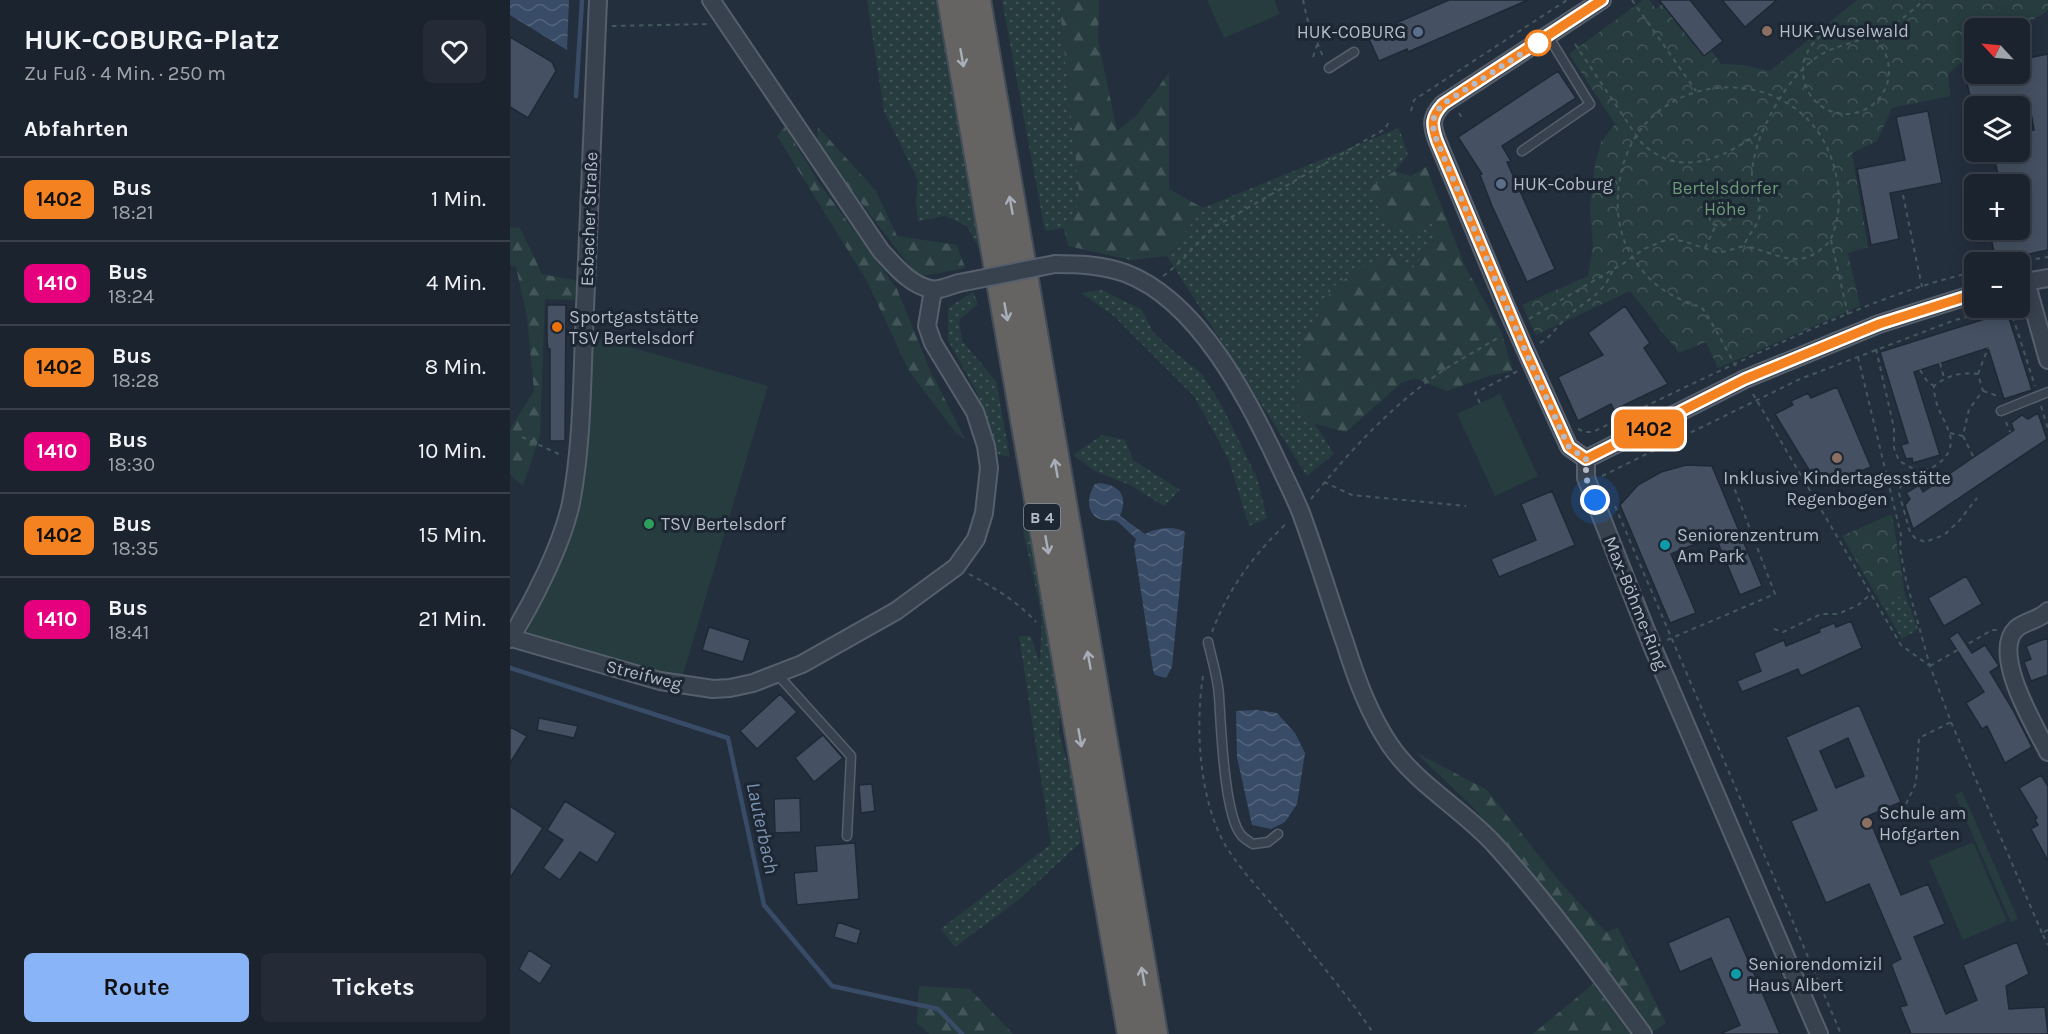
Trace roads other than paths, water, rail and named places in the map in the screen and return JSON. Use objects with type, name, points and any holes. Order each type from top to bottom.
[{"type":"highway","name":"B 4","points":[[952,0],[1132,1034]]},
{"type":"highway","name":"B 4","points":[[976,0],[1153,1034]]},
{"type":"street","name":"Esbacher Straße","points":[[510,639],[553,556],[571,504],[583,363],[598,0]]},
{"type":"street","points":[[711,0],[881,251],[916,283],[933,290],[1055,264],[1083,263],[1125,273],[1149,286],[1176,306],[1194,324],[1234,380],[1269,444],[1300,512],[1356,676],[1376,723],[1391,747],[1421,781],[1495,845],[1569,933],[1643,1034]]},
{"type":"street","points":[[1602,0],[1443,104],[1435,112],[1432,123],[1437,141],[1508,311],[1569,447],[1586,459],[1745,379],[1853,334],[1925,308],[1964,297]]},
{"type":"street","points":[[2030,281],[2048,278]]},
{"type":"street","name":"Streifweg","points":[[510,639],[685,687],[730,688],[778,675],[802,664],[896,611],[956,567],[976,538],[982,521],[989,468],[986,446],[975,412],[933,343],[927,326],[933,290]]},
{"type":"street","points":[[2030,306],[2048,360]]},
{"type":"street","name":"Max-Böhme-Ring","points":[[1586,459],[1586,478],[1653,648],[1819,1034]]},
{"type":"street","points":[[2048,611],[2016,629],[2007,645],[2008,664],[2020,695],[2048,752]]},
{"type":"lane","points":[[1522,152],[1590,104],[1548,36]]},
{"type":"lane","points":[[1329,68],[1354,52]]},
{"type":"lane","points":[[2001,411],[2048,392]]},
{"type":"lane","points":[[1208,642],[1219,694],[1221,736],[1236,826],[1242,836],[1253,844],[1268,842],[1278,834]]},
{"type":"lane","points":[[778,675],[851,756],[847,836]]},
{"type":"water","points":[[510,0],[569,0],[567,50],[510,15]]},
{"type":"water","points":[[1100,483],[1118,489],[1123,498],[1120,516],[1145,534],[1165,528],[1185,532],[1172,667],[1166,678],[1155,675],[1153,670],[1134,546],[1136,539],[1118,522],[1097,518],[1090,510],[1090,494],[1095,484]]},
{"type":"water","points":[[1256,710],[1277,713],[1295,733],[1305,753],[1297,804],[1285,822],[1271,829],[1252,825],[1237,757],[1236,711]]},
{"type":"waterway","points":[[576,96],[582,0]]},
{"type":"waterway","name":"Lauterbach","points":[[510,668],[728,738],[764,905],[832,986],[938,1009],[962,1034]]},
{"type":"place","name":"HUK-Wuselwald","points":[[1767,31]]},
{"type":"place","name":"HUK-COBURG","points":[[1418,32]]},
{"type":"place","name":"HUK-Coburg","points":[[1501,184]]},
{"type":"place","name":"Sportgaststätte TSV Bertelsdorf","points":[[557,327]]},
{"type":"place","name":"Inklusive Kindertagesstätte Regenbogen","points":[[1837,458]]},
{"type":"place","name":"TSV Bertelsdorf","points":[[649,524]]},
{"type":"place","name":"Seniorenzentrum Am Park","points":[[1665,545]]},
{"type":"place","name":"Schule am Hofgarten","points":[[1867,823]]},
{"type":"place","name":"Seniorendomizil Haus Albert","points":[[1736,974]]},
{"type":"park label","name":"Bertelsdorfer Höhe","points":[[1725,198]]}]
